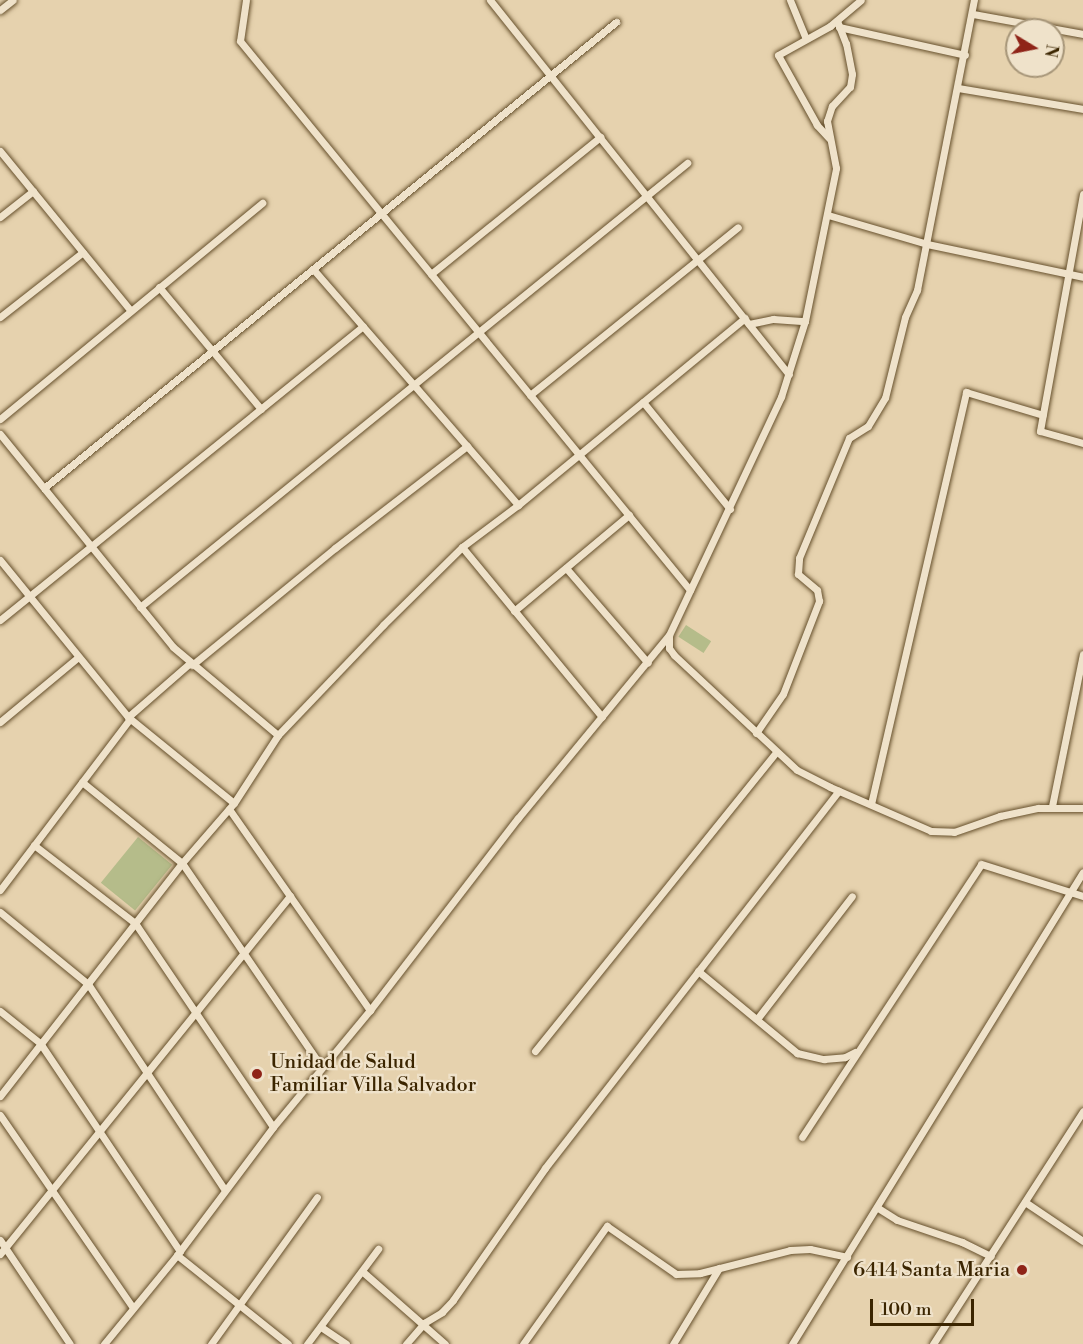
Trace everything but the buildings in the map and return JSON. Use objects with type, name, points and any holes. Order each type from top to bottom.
[{"type":"street","points":[[0,10],[13,0]]},
{"type":"street","points":[[246,0],[240,41],[690,590]]},
{"type":"street","points":[[490,0],[789,374]]},
{"type":"street","points":[[790,0],[806,39]]},
{"type":"street","points":[[829,138],[817,125],[778,57],[780,53],[838,24],[861,0]]},
{"type":"street","points":[[756,733],[783,694],[819,601],[817,590],[798,573],[799,558],[849,438],[868,426],[885,398],[905,317],[917,290],[974,0]]},
{"type":"street","points":[[973,14],[1083,34]]},
{"type":"street","points":[[44,488],[616,22]]},
{"type":"street","points":[[838,24],[965,55]]},
{"type":"street","points":[[104,1344],[179,1253],[273,1127],[321,1066],[370,1010],[518,818],[669,635],[730,509],[789,374],[805,321],[836,168],[829,138],[828,114],[832,106],[850,87],[852,74],[848,50],[838,24]]},
{"type":"street","points":[[958,88],[1083,109]]},
{"type":"street","points":[[431,274],[600,137]]},
{"type":"street","points":[[0,151],[130,310]]},
{"type":"street","points":[[140,607],[687,163]]},
{"type":"street","points":[[0,218],[33,191]]},
{"type":"street","points":[[1083,194],[1066,274],[1040,431],[1083,444]]},
{"type":"street","points":[[0,419],[262,203]]},
{"type":"street","points":[[828,215],[927,244],[1083,277]]},
{"type":"street","points":[[530,395],[738,227]]},
{"type":"street","points":[[0,317],[83,252]]},
{"type":"street","points":[[313,269],[518,505]]},
{"type":"street","points":[[159,287],[261,409]]},
{"type":"street","points":[[0,1096],[182,863],[231,806],[278,735],[462,547],[518,505],[643,402],[747,321],[773,319],[805,321]]},
{"type":"street","points":[[0,620],[363,326]]},
{"type":"street","points":[[871,804],[966,392],[1043,415]]},
{"type":"street","points":[[643,402],[730,509]]},
{"type":"street","points":[[0,434],[140,607],[190,664],[278,735]]},
{"type":"street","points":[[0,890],[129,718],[190,664],[467,446]]},
{"type":"street","points":[[514,611],[629,515]]},
{"type":"street","points":[[462,547],[602,717]]},
{"type":"street","points":[[0,560],[77,658],[129,718],[231,806],[290,896],[370,1010]]},
{"type":"street","points":[[566,568],[648,663]]},
{"type":"street","points":[[669,635],[669,648],[674,655],[797,770],[931,831],[947,834],[1009,814],[1052,807],[1083,808]]},
{"type":"street","points":[[1052,807],[1083,654]]},
{"type":"street","points":[[0,722],[77,658]]},
{"type":"street","points":[[535,1051],[776,752]]},
{"type":"street","points":[[82,782],[182,863],[321,1066]]},
{"type":"street","points":[[406,1344],[424,1323],[442,1312],[453,1300],[545,1168],[839,791]]},
{"type":"street","points":[[34,845],[135,923],[273,1127]]},
{"type":"street","points":[[802,1137],[981,864],[1083,896]]},
{"type":"street","points":[[792,1344],[878,1208],[1083,872]]},
{"type":"street","points":[[3,1251],[290,896]]},
{"type":"street","points":[[757,1019],[852,896]]},
{"type":"street","points":[[0,912],[88,984],[225,1190]]},
{"type":"street","points":[[698,971],[797,1053],[824,1059],[844,1056],[860,1048]]},
{"type":"street","points":[[0,1011],[40,1043],[179,1253],[288,1344]]},
{"type":"street","points":[[933,1344],[1083,1111]]},
{"type":"street","points":[[0,1115],[133,1308]]},
{"type":"street","points":[[211,1344],[317,1197]]},
{"type":"street","points":[[1025,1202],[1083,1241]]},
{"type":"street","points":[[878,1208],[897,1220],[962,1242],[991,1256]]},
{"type":"street","points":[[523,1344],[607,1226],[676,1274],[700,1273],[799,1249],[847,1257]]},
{"type":"street","points":[[0,1240],[3,1251],[70,1344]]},
{"type":"street","points":[[307,1344],[378,1249]]},
{"type":"street","points":[[673,1344],[719,1268]]},
{"type":"street","points":[[363,1272],[424,1323],[445,1344]]},
{"type":"street","points":[[321,1327],[346,1344]]},
{"type":"green space","points":[[686,625],[711,641],[704,653],[678,637]]},
{"type":"green space","points":[[138,837],[172,865],[135,911],[101,883]]},
{"type":"place","name":"Unidad de Salud Familiar Villa Salvador","points":[[257,1074]]},
{"type":"place","name":"6414 Santa Maria","points":[[1022,1270]]}]
